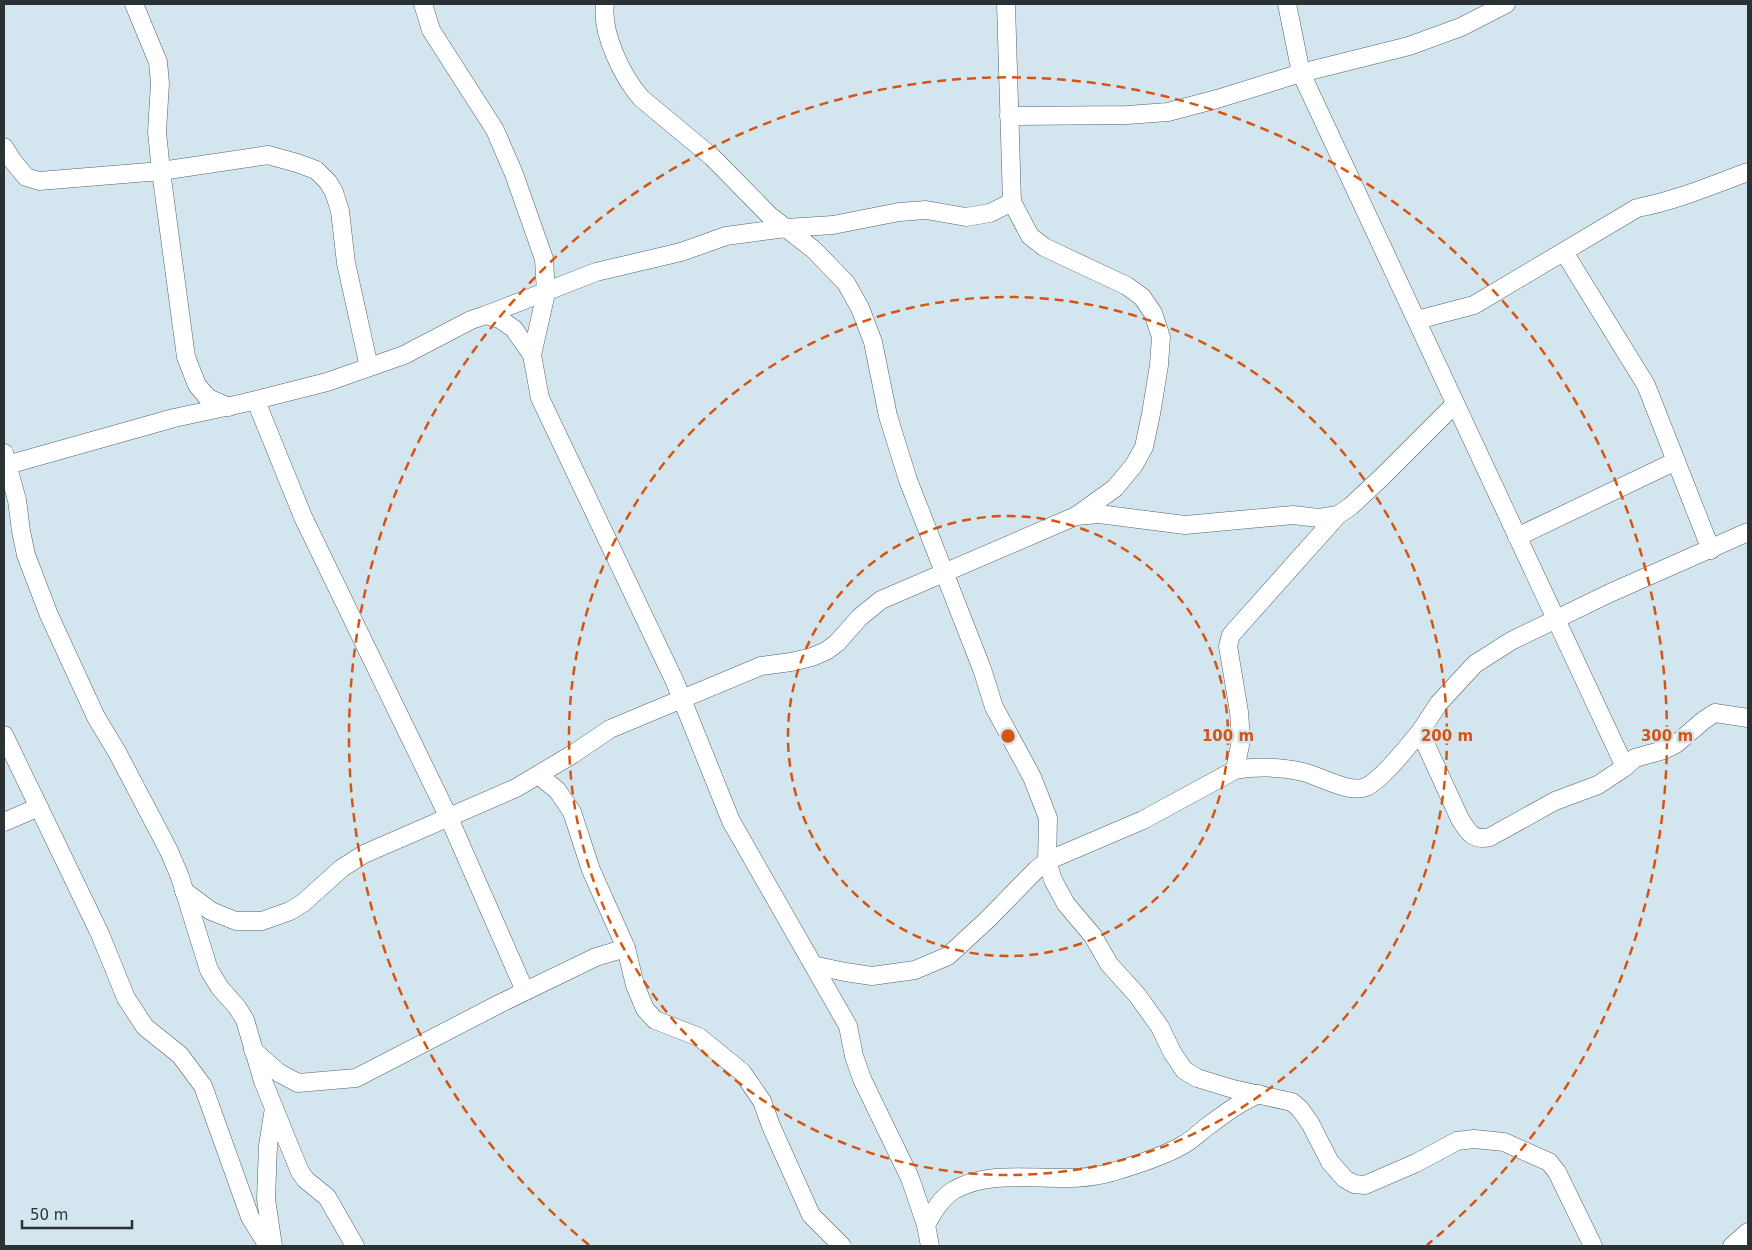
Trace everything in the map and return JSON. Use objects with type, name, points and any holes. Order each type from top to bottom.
[{"type":"street","points":[[134,4],[158,62],[160,83],[157,132],[160,171],[186,357],[197,386],[208,398],[229,407]]},
{"type":"street","points":[[422,4],[431,30],[495,130],[514,174],[544,259],[546,293],[532,355],[540,398],[682,699],[731,822],[848,1026],[854,1056],[862,1079],[910,1178],[926,1225],[930,1246]]},
{"type":"street","points":[[606,4],[604,10],[609,36],[621,68],[641,98],[712,157],[769,215],[813,249],[846,283],[860,308],[872,342],[888,416],[908,480],[982,669],[994,706],[1032,777],[1048,818],[1047,861],[1053,880],[1066,904],[1093,936],[1109,964],[1137,996],[1160,1027],[1172,1052],[1184,1070],[1197,1078],[1233,1089],[1292,1102],[1300,1109],[1310,1123],[1330,1162],[1345,1179],[1354,1184],[1365,1185],[1416,1163],[1457,1141],[1474,1139],[1504,1142],[1539,1157],[1549,1162],[1557,1172],[1593,1246]]},
{"type":"street","points":[[184,891],[211,911],[236,921],[262,921],[290,911],[303,903],[342,868],[364,854],[516,788],[610,729],[761,666],[791,662],[826,652],[837,643],[860,617],[881,600],[1076,516],[1115,488],[1134,465],[1144,447],[1158,373],[1161,337],[1153,313],[1142,297],[1127,286],[1044,247],[1030,236],[1012,202],[1006,4]]},
{"type":"street","points":[[1287,4],[1302,73],[1625,767]]},
{"type":"street","points":[[1009,116],[1127,115],[1168,112],[1302,73],[1409,46],[1461,27],[1506,4]]},
{"type":"street","points":[[4,147],[26,176],[39,180],[160,171],[268,155],[316,170],[328,182],[334,192],[340,211],[346,263],[369,367]]},
{"type":"street","points":[[1417,320],[1474,305],[1637,208],[1650,206],[1700,190],[1748,172]]},
{"type":"street","points":[[355,1246],[327,1197],[306,1180],[300,1172],[274,1108],[244,1020],[237,1007],[220,988],[209,970],[169,851],[122,760],[96,717],[49,615],[26,555],[20,531],[17,500],[8,488],[6,459],[327,382],[404,355],[471,320],[546,293],[596,272],[681,252],[726,236],[786,228],[833,225],[899,212],[926,210],[966,217],[990,213],[1012,202]]},
{"type":"street","points":[[1564,252],[1646,385],[1711,550]]},
{"type":"street","points":[[486,315],[500,319],[514,329],[532,355]]},
{"type":"street","points":[[256,400],[304,516],[449,818],[526,991]]},
{"type":"street","points":[[1235,770],[1241,740],[1239,712],[1228,646],[1232,635],[1338,515],[1351,506],[1384,476],[1455,404]]},
{"type":"street","points":[[1517,536],[1676,461]]},
{"type":"street","points":[[1076,516],[1099,514],[1185,526],[1293,516],[1318,518],[1338,515]]},
{"type":"street","points":[[813,965],[872,976],[915,970],[948,956],[1047,861],[1143,820],[1235,770],[1249,768],[1283,769],[1304,772],[1355,788],[1366,787],[1384,772],[1420,732],[1439,703],[1475,664],[1511,641],[1610,593],[1711,550],[1748,532]]},
{"type":"street","points":[[1420,732],[1460,819],[1473,836],[1482,839],[1490,837],[1555,801],[1598,785],[1625,767],[1634,758],[1664,750],[1676,744],[1715,713],[1748,718]]},
{"type":"street","points":[[4,736],[100,934],[126,998],[145,1027],[180,1055],[203,1086],[250,1217],[268,1246]]},
{"type":"street","points":[[538,775],[557,790],[572,812],[591,870],[626,948],[635,985],[645,1009],[656,1020],[699,1036],[742,1072],[762,1101],[771,1126],[811,1215],[842,1246]]},
{"type":"street","points":[[4,822],[39,806]]},
{"type":"street","points":[[253,1050],[279,1073],[298,1083],[356,1078],[596,957],[626,948]]},
{"type":"street","points":[[926,1225],[936,1207],[954,1190],[977,1181],[999,1178],[1087,1177],[1110,1173],[1184,1144],[1243,1101],[1259,1094]]},
{"type":"street","points":[[273,1246],[266,1199],[268,1146],[274,1108]]},
{"type":"street","points":[[1732,1246],[1748,1232]]}]
